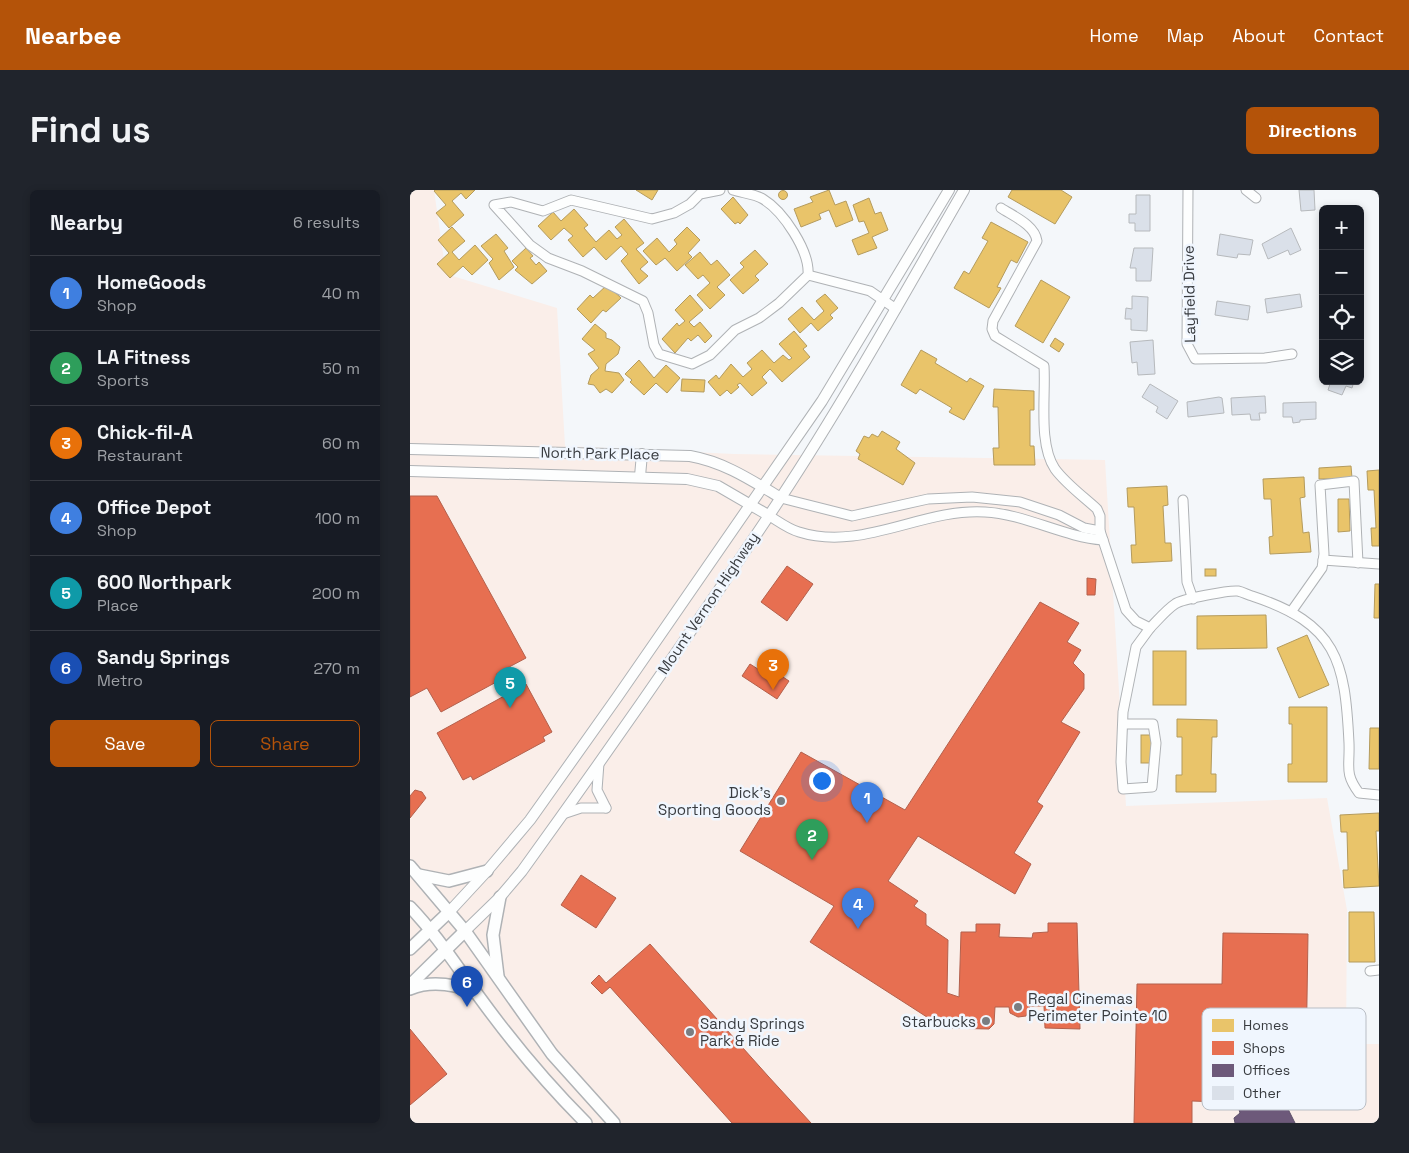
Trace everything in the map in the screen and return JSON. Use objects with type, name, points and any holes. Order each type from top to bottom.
[{"type":"main road","points":[[410,866],[450,911],[552,1054],[614,1123]]},
{"type":"main road","points":[[419,875],[450,882],[488,872]]},
{"type":"main road","points":[[499,980],[493,935],[500,897]]},
{"type":"main road","points":[[410,907],[431,930],[476,993],[535,1069],[586,1123]]},
{"type":"main road","name":"Mount Vernon Highway","points":[[410,949],[450,911]]},
{"type":"main road","name":"Mount Vernon Highway","points":[[410,987],[465,931]]},
{"type":"main road","points":[[410,987],[426,984],[443,984],[476,993]]},
{"type":"street","points":[[720,190],[700,194],[690,204],[674,213],[652,219],[572,200],[543,210],[511,202],[494,205],[530,246],[548,258],[582,271],[643,301],[648,312],[654,345],[659,354],[676,361],[692,364],[710,355],[735,330],[758,318],[779,303],[808,275]]},
{"type":"street","points":[[733,190],[762,198],[779,212],[806,255],[808,275]]},
{"type":"street","name":"Mount Vernon Highway","points":[[450,911],[488,872],[561,778],[822,401],[884,301],[949,190]]},
{"type":"street","name":"Mount Vernon Highway","points":[[465,931],[500,897],[522,871],[781,498],[896,309],[964,190]]},
{"type":"street","name":"Layfield Drive","points":[[1188,190],[1187,344],[1195,359],[1265,358],[1292,354]]},
{"type":"street","points":[[1246,190],[1256,198]]},
{"type":"street","points":[[1001,208],[1030,227],[1037,241],[998,310],[992,329],[995,336],[1044,366],[1045,439],[1048,455],[1056,469],[1097,509],[1100,516],[1100,531],[1126,610],[1136,621],[1150,628]]},
{"type":"street","points":[[808,275],[870,291],[896,309]]},
{"type":"street","name":"North Park Place","points":[[410,449],[642,454],[704,458],[739,472],[781,498]]},
{"type":"street","points":[[640,476],[642,454]]},
{"type":"street","name":"North Park Place","points":[[410,471],[687,478],[707,482],[750,503],[768,515]]},
{"type":"street","points":[[1294,613],[1322,568],[1320,485],[1354,481],[1358,563]]},
{"type":"street","points":[[781,498],[852,516],[928,499],[972,497],[1020,502],[1059,515],[1084,528],[1100,531]]},
{"type":"street","points":[[1184,500],[1187,582],[1193,599]]},
{"type":"street","points":[[768,515],[798,532],[833,537],[857,536],[963,511],[988,512],[1055,531],[1103,540]]},
{"type":"street","points":[[1323,560],[1379,564]]},
{"type":"street","points":[[1123,724],[1153,724],[1156,743],[1152,787],[1123,790],[1121,762],[1123,724],[1136,647],[1150,628],[1176,603],[1237,591],[1278,604],[1294,613],[1330,645],[1344,682],[1349,780],[1359,793],[1379,795]]},
{"type":"street","points":[[563,814],[581,808],[606,808],[597,790],[599,762]]},
{"type":"shaded area","points":[[410,190],[434,190],[446,274],[557,308],[565,446],[734,454],[1105,460],[1126,806],[1327,798],[1347,910],[1346,1008],[1202,1008],[1202,1110],[1366,1110],[1366,1044],[1379,1044],[1379,1123],[410,1123]]},
{"type":"building: Homes","points":[[435,190],[475,190],[466,199],[461,193],[452,201],[464,215],[449,228],[436,213],[446,205]]},
{"type":"building: Homes","points":[[636,190],[658,190],[652,200]]},
{"type":"building: Homes","points":[[783,190],[788,195],[783,200],[778,195]]},
{"type":"building: Homes","points":[[829,190],[835,205],[846,201],[853,220],[836,227],[829,210],[819,214],[821,219],[801,227],[794,209],[813,202],[810,197]]},
{"type":"building: Homes","points":[[1012,190],[1061,190],[1072,197],[1055,224],[1008,197]]},
{"type":"building: Homes","points":[[733,197],[748,215],[740,224],[738,222],[735,224],[721,209]]},
{"type":"building: Homes","points":[[869,198],[875,214],[881,212],[888,230],[872,237],[877,248],[858,255],[852,240],[869,233],[864,221],[859,222],[853,205]]},
{"type":"building: Homes","points":[[574,209],[588,225],[584,228],[596,242],[609,230],[617,239],[622,235],[615,227],[624,219],[644,243],[636,249],[648,262],[640,269],[648,276],[639,284],[621,261],[628,254],[621,246],[606,260],[594,247],[583,257],[568,240],[573,236],[564,228],[551,240],[538,226],[553,212],[561,221]]},
{"type":"building: Homes","points":[[991,222],[1028,242],[1017,263],[1011,260],[997,287],[1001,288],[989,308],[954,288],[964,271],[969,274],[988,241],[982,238]]},
{"type":"building: Homes","points":[[452,227],[465,241],[452,252],[459,260],[475,245],[488,260],[472,275],[463,266],[450,278],[437,264],[449,253],[438,240]]},
{"type":"building: Homes","points":[[687,227],[700,240],[688,253],[692,257],[677,271],[665,258],[656,265],[643,251],[657,238],[669,252],[677,244],[674,240]]},
{"type":"building: Homes","points":[[496,234],[508,248],[504,251],[514,267],[499,280],[489,263],[493,259],[481,246]]},
{"type":"building: Homes","points":[[526,248],[533,256],[530,258],[536,265],[539,262],[547,271],[532,284],[515,270],[518,267],[512,261]]},
{"type":"building: Homes","points":[[755,250],[768,264],[755,276],[759,280],[743,294],[730,280],[744,267],[740,263]]},
{"type":"building: Homes","points":[[700,252],[711,265],[717,260],[730,275],[717,287],[725,295],[710,309],[697,295],[710,283],[703,275],[698,279],[685,265]]},
{"type":"building: Homes","points":[[1041,280],[1070,297],[1043,343],[1015,326]]},
{"type":"building: Homes","points":[[607,285],[621,298],[606,312],[603,310],[591,323],[577,309],[590,295],[593,298]]},
{"type":"building: Homes","points":[[825,294],[838,308],[830,315],[833,318],[818,331],[811,323],[800,333],[788,319],[802,307],[814,320],[824,311],[816,301]]},
{"type":"building: Homes","points":[[690,295],[703,310],[689,322],[694,327],[700,322],[712,336],[705,343],[698,335],[691,341],[688,338],[675,353],[662,339],[677,323],[679,326],[685,321],[675,310]]},
{"type":"building: Homes","points":[[595,324],[606,333],[606,338],[612,340],[620,347],[618,354],[606,364],[605,371],[619,373],[624,380],[612,393],[606,389],[600,393],[594,385],[588,384],[591,375],[599,368],[588,354],[595,350],[582,339]]},
{"type":"building: Homes","points":[[794,331],[807,346],[803,349],[810,357],[782,382],[770,369],[762,377],[767,383],[752,396],[740,383],[737,385],[739,387],[731,394],[727,390],[720,396],[708,382],[716,375],[719,379],[731,364],[743,377],[752,369],[747,363],[762,350],[774,363],[783,355],[789,360],[792,358],[779,344]]},
{"type":"building: Homes","points":[[1055,338],[1064,344],[1059,352],[1050,346]]},
{"type":"building: Homes","points":[[921,350],[937,359],[935,363],[967,382],[970,378],[984,386],[964,420],[949,412],[952,408],[920,389],[916,394],[901,385]]},
{"type":"building: Homes","points":[[639,360],[654,378],[666,365],[680,378],[667,393],[656,383],[644,395],[630,382],[632,380],[625,374]]},
{"type":"building: Homes","points":[[682,379],[705,380],[704,392],[681,391]]},
{"type":"building: Homes","points":[[994,389],[1034,391],[1034,410],[1030,410],[1030,446],[1034,446],[1035,465],[994,465],[993,448],[999,448],[998,407],[993,407]]},
{"type":"building: Homes","points":[[882,431],[900,442],[896,449],[915,463],[903,485],[858,459],[860,454],[856,451],[864,436],[869,438],[872,434],[878,437]]},
{"type":"building: Homes","points":[[1351,466],[1352,478],[1319,479],[1319,468]]},
{"type":"building: Homes","points":[[1379,470],[1379,546],[1372,546],[1371,528],[1376,528],[1374,490],[1368,490],[1367,471]]},
{"type":"building: Homes","points":[[1304,477],[1305,497],[1300,498],[1303,533],[1309,532],[1311,552],[1270,554],[1269,537],[1273,536],[1271,499],[1264,499],[1263,479]]},
{"type":"building: Homes","points":[[1167,486],[1168,505],[1163,506],[1165,543],[1171,543],[1172,561],[1132,563],[1131,545],[1136,545],[1134,507],[1128,507],[1127,488]]},
{"type":"building: Homes","points":[[1338,499],[1349,499],[1350,531],[1338,532]]},
{"type":"building: Homes","points":[[1205,569],[1216,569],[1216,576],[1205,576]]},
{"type":"building: Homes","points":[[1375,584],[1379,584],[1379,618],[1374,618]]},
{"type":"building: Homes","points":[[1266,615],[1267,648],[1197,649],[1197,616]]},
{"type":"building: Homes","points":[[1307,635],[1329,685],[1299,698],[1277,648]]},
{"type":"building: Homes","points":[[1153,651],[1186,651],[1186,705],[1153,705]]},
{"type":"building: Homes","points":[[1289,707],[1327,707],[1327,782],[1288,782],[1288,764],[1292,764],[1292,724],[1289,724]]},
{"type":"building: Homes","points":[[1177,719],[1217,720],[1217,737],[1212,737],[1211,774],[1216,774],[1216,792],[1176,792],[1176,775],[1182,775],[1182,737],[1177,737]]},
{"type":"building: Homes","points":[[1370,728],[1379,728],[1379,769],[1369,769]]},
{"type":"building: Homes","points":[[1141,735],[1152,735],[1152,763],[1141,763]]},
{"type":"building: Homes","points":[[1379,813],[1379,831],[1376,831],[1379,886],[1344,888],[1343,870],[1348,870],[1347,832],[1341,832],[1340,815]]},
{"type":"building: Homes","points":[[1349,912],[1374,912],[1375,962],[1349,962]]},
{"type":"building: Shops","points":[[410,496],[437,496],[526,658],[496,674],[500,680],[441,712],[427,688],[410,697]]},
{"type":"building: Shops","points":[[787,566],[813,584],[787,621],[761,602]]},
{"type":"building: Shops","points":[[1087,578],[1096,579],[1095,595],[1087,595]]},
{"type":"building: Shops","points":[[1040,602],[1079,623],[1067,642],[1081,650],[1073,663],[1084,674],[1084,689],[1061,722],[1080,732],[1037,802],[1043,806],[1014,853],[1031,864],[1015,894],[918,836],[888,881],[918,901],[914,906],[926,914],[926,925],[948,940],[947,993],[959,997],[961,932],[976,932],[976,924],[1000,924],[999,937],[1032,938],[1033,933],[1048,932],[1048,923],[1077,923],[1080,1029],[1045,1028],[1044,1006],[1030,1006],[1026,1016],[1018,1017],[1010,1013],[1009,1007],[995,1007],[994,1024],[989,1029],[944,1028],[810,942],[834,906],[740,851],[801,752],[905,810]]},
{"type":"building: Shops","points":[[750,664],[761,671],[765,665],[789,681],[777,699],[742,676]]},
{"type":"building: Shops","points":[[526,684],[552,732],[543,737],[545,741],[473,780],[471,776],[463,780],[437,733]]},
{"type":"building: Shops","points":[[415,790],[422,792],[426,798],[410,818],[410,796]]},
{"type":"building: Shops","points":[[581,875],[616,898],[596,928],[561,905]]},
{"type":"building: Shops","points":[[1223,933],[1308,934],[1307,1008],[1202,1008],[1202,1101],[1192,1101],[1192,1123],[1134,1123],[1137,984],[1222,984]]},
{"type":"building: Shops","name":"Sandy Springs Park & Ride","points":[[650,944],[811,1123],[732,1123],[610,987],[602,994],[591,983],[599,975],[606,983]]},
{"type":"building: Shops","points":[[410,1029],[447,1074],[410,1105]]},
{"type":"building: Offices","points":[[1239,1110],[1288,1110],[1295,1123],[1235,1123],[1234,1118],[1240,1113]]},
{"type":"building: Other","points":[[1299,190],[1314,190],[1315,210],[1301,211]]},
{"type":"building: Other","points":[[1136,195],[1150,195],[1150,231],[1135,231],[1135,223],[1129,223],[1129,214],[1136,214]]},
{"type":"building: Other","points":[[1291,228],[1301,250],[1290,255],[1288,250],[1268,259],[1262,244]]},
{"type":"building: Other","points":[[1220,234],[1253,240],[1250,255],[1238,254],[1237,258],[1217,255]]},
{"type":"building: Other","points":[[1134,248],[1153,248],[1151,281],[1136,281],[1136,268],[1130,268]]},
{"type":"building: Other","points":[[1300,294],[1302,307],[1267,313],[1265,299]]},
{"type":"building: Other","points":[[1132,296],[1148,297],[1147,331],[1131,330],[1131,319],[1125,319],[1126,308],[1132,309]]},
{"type":"building: Other","points":[[1217,301],[1250,306],[1248,320],[1215,315]]},
{"type":"building: Other","points":[[1153,340],[1155,374],[1138,375],[1137,362],[1132,363],[1130,342]]},
{"type":"building: Other","points":[[1150,384],[1178,401],[1167,419],[1156,412],[1158,407],[1142,397]]},
{"type":"building: Other","points":[[1330,385],[1353,385],[1352,388],[1346,386],[1342,395],[1328,390]]},
{"type":"building: Other","points":[[1265,396],[1266,413],[1259,413],[1260,420],[1251,420],[1250,414],[1232,415],[1231,398]]},
{"type":"building: Other","points":[[1222,398],[1224,413],[1188,417],[1187,402]]},
{"type":"building: Other","points":[[1316,402],[1316,419],[1300,420],[1300,422],[1293,423],[1292,417],[1283,417],[1283,403]]},
{"type":"place","name":"Chick-fil-A","points":[[773,690]]},
{"type":"place","name":"600 Northpark","points":[[510,708]]},
{"type":"place","name":"Dick's Sporting Goods","points":[[781,801]]},
{"type":"place","name":"HomeGoods","points":[[867,823]]},
{"type":"place","name":"LA Fitness","points":[[812,860]]},
{"type":"place","name":"Office Depot","points":[[858,929]]},
{"type":"place","name":"Sandy Springs","points":[[467,1007]]},
{"type":"place","name":"Regal Cinemas Perimeter Pointe 10","points":[[1018,1007]]},
{"type":"place","name":"Starbucks","points":[[986,1021]]},
{"type":"place","name":"Sandy Springs Park & Ride","points":[[690,1032]]}]
